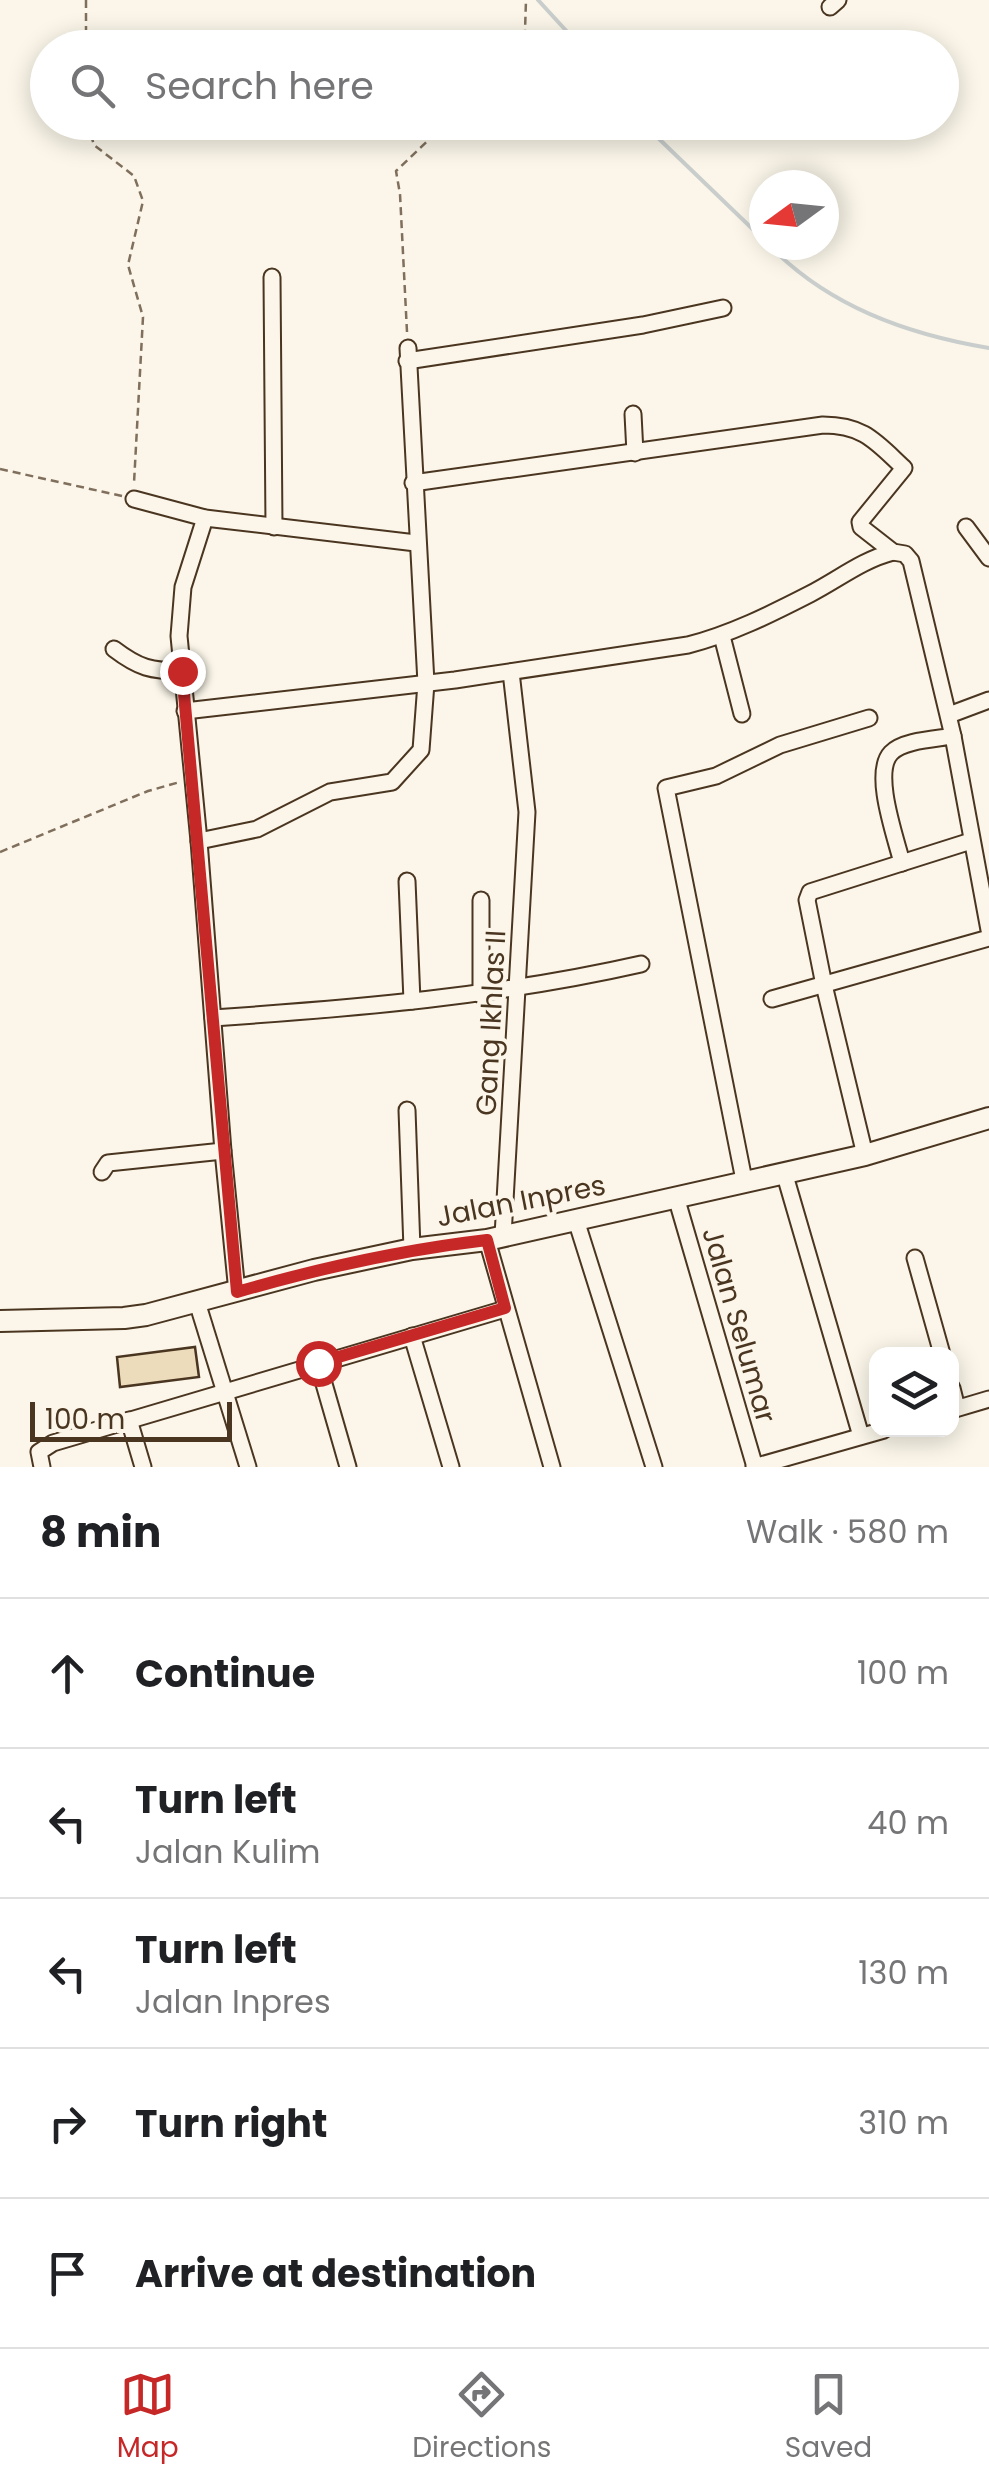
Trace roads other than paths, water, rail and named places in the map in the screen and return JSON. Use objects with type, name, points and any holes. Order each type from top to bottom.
[{"type":"main road","name":"Jalan Inpres","points":[[0,1321],[124,1318],[314,1270],[412,1249],[495,1238],[865,1155],[989,1118]]},
{"type":"street","points":[[272,277],[274,526]]},
{"type":"street","points":[[200,841],[257,829],[330,792],[392,782],[424,743],[426,683],[408,355],[643,325],[723,308]]},
{"type":"street","points":[[633,414],[634,454]]},
{"type":"street","points":[[413,482],[823,425],[851,426],[868,435],[904,468],[860,522],[864,531],[911,561],[953,736],[989,930]]},
{"type":"street","points":[[134,499],[205,518],[416,543]]},
{"type":"street","points":[[205,518],[179,612],[222,1152],[237,1292]]},
{"type":"street","points":[[966,527],[989,558]]},
{"type":"street","points":[[185,710],[426,683],[688,645],[722,636],[814,592],[854,567],[894,552]]},
{"type":"street","points":[[722,636],[742,714]]},
{"type":"street","points":[[114,650],[136,666],[182,671]]},
{"type":"street","name":"Gang Ikhlas II","points":[[510,672],[526,806],[518,988],[495,1238],[505,1308],[552,1467]]},
{"type":"street","points":[[948,716],[989,700]]},
{"type":"street","points":[[744,1180],[666,788],[716,776],[780,746],[869,718]]},
{"type":"street","points":[[902,863],[884,788],[884,764],[897,748],[953,736]]},
{"type":"street","points":[[865,1155],[808,911],[810,892],[970,841]]},
{"type":"street","points":[[407,881],[412,1002]]},
{"type":"street","points":[[481,900],[481,995]]},
{"type":"street","points":[[772,999],[989,938]]},
{"type":"street","points":[[214,1018],[481,995],[641,964]]},
{"type":"street","points":[[408,1110],[412,1249]]},
{"type":"street","points":[[102,1172],[108,1163],[222,1152]]},
{"type":"street","points":[[784,1172],[861,1436]]},
{"type":"street","name":"Jalan Selumar","points":[[676,1197],[755,1467]]},
{"type":"street","points":[[576,1220],[654,1467]]},
{"type":"street","points":[[915,1258],[940,1347]]},
{"type":"street","points":[[198,1302],[248,1467]]},
{"type":"street","points":[[42,1467],[42,1448],[505,1308]]},
{"type":"street","points":[[412,1336],[451,1467]]},
{"type":"street","points":[[318,1363],[348,1467]]},
{"type":"street","points":[[959,1408],[989,1399]]},
{"type":"street","points":[[129,1420],[143,1467]]},
{"type":"street","points":[[755,1467],[869,1434]]},
{"type":"waterway","points":[[538,0],[566,30]]},
{"type":"waterway","points":[[660,140],[749,226]]},
{"type":"waterway","points":[[785,260],[817,285],[870,314],[928,335],[989,348]]}]
